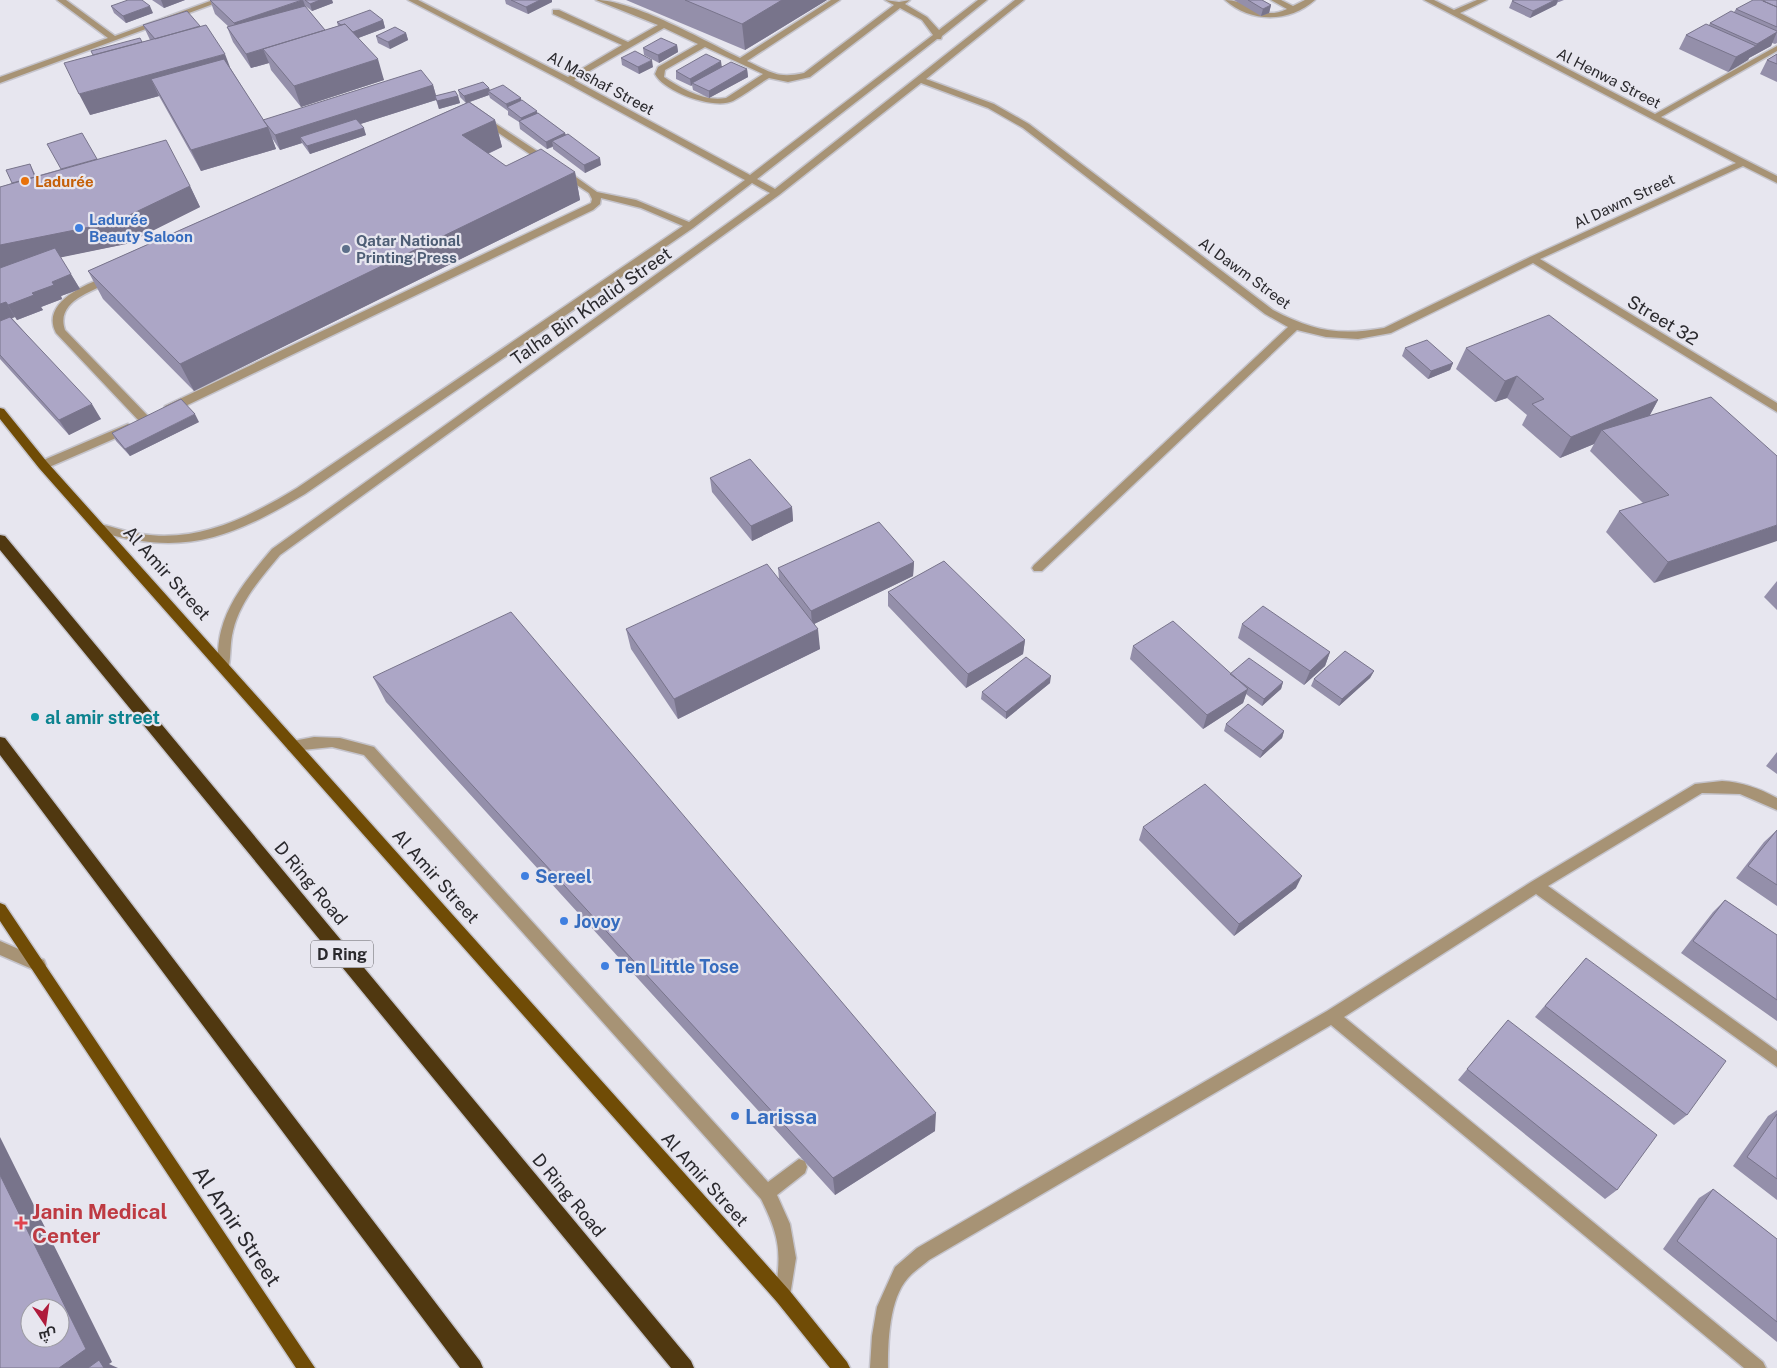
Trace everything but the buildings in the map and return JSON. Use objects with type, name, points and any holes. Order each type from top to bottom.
[{"type":"highway","name":"D Ring Road","points":[[0,540],[684,1368]]},
{"type":"highway","points":[[0,743],[473,1368]]},
{"type":"main road","name":"Al Amir Street","points":[[0,412],[43,465],[783,1296],[841,1368]]},
{"type":"main road","name":"Al Amir Street","points":[[0,909],[306,1368]]},
{"type":"street","points":[[60,0],[114,39]]},
{"type":"street","points":[[0,80],[220,0]]},
{"type":"street","name":"Al Mashaf Street","points":[[412,0],[568,80],[776,193]]},
{"type":"street","points":[[600,0],[664,25],[769,74],[788,79],[807,75],[903,2]]},
{"type":"street","points":[[742,61],[836,0]]},
{"type":"street","points":[[889,0],[903,2],[930,22],[938,36]]},
{"type":"street","name":"Talha Bin Khalid Street","points":[[100,528],[143,538],[175,540],[215,534],[256,518],[301,491],[690,226],[983,0]]},
{"type":"street","name":"Talha Bin Khalid Street","points":[[223,666],[227,627],[238,603],[254,579],[276,552],[776,193],[1020,0]]},
{"type":"street","points":[[1229,0],[1262,17],[1279,16],[1311,0]]},
{"type":"street","points":[[1276,0],[1293,9]]},
{"type":"street","name":"Al Henwa Street","points":[[1428,0],[1777,180]]},
{"type":"street","points":[[1454,13],[1483,0]]},
{"type":"street","points":[[556,12],[628,45]]},
{"type":"street","points":[[568,80],[664,25]]},
{"type":"street","points":[[704,44],[661,69],[659,74],[661,78],[706,101],[722,103],[769,74]]},
{"type":"street","points":[[1655,117],[1777,48]]},
{"type":"street","name":"Al Dawm Street","points":[[921,80],[991,106],[1026,126],[1269,312],[1295,326],[1326,334],[1350,336],[1387,331],[1533,260],[1743,163]]},
{"type":"street","points":[[472,114],[480,116],[596,195],[619,197],[640,203],[690,226]]},
{"type":"street","points":[[43,465],[154,416],[590,208],[595,204],[596,195]]},
{"type":"street","name":"Street 32","points":[[1533,260],[1777,408]]},
{"type":"street","points":[[122,273],[69,299],[61,307],[57,317],[57,325],[60,331],[154,416]]},
{"type":"street","points":[[1038,568],[1295,326]]},
{"type":"street","points":[[293,746],[320,741],[347,743],[369,751],[767,1193],[782,1224],[788,1258],[783,1296]]},
{"type":"street","points":[[879,1368],[880,1336],[885,1307],[901,1273],[922,1254],[1332,1016],[1536,886],[1700,788],[1730,785],[1758,793],[1777,804]]},
{"type":"street","points":[[1536,886],[1777,1060]]},
{"type":"street","points":[[0,948],[38,965]]},
{"type":"street","points":[[1332,1016],[1757,1368]]},
{"type":"street","points":[[767,1193],[799,1168]]},
{"type":"place","name":"Ladurée","points":[[25,181]]},
{"type":"place","name":"Ladurée Beauty Saloon","points":[[79,228]]},
{"type":"place","name":"Qatar National Printing Press","points":[[346,249]]},
{"type":"place","name":"al amir street","points":[[35,717]]},
{"type":"place","name":"Sereel","points":[[525,876]]},
{"type":"place","name":"Jovoy","points":[[564,921]]},
{"type":"place","name":"Ten Little Tose","points":[[605,966]]},
{"type":"place","name":"Larissa","points":[[735,1116]]},
{"type":"place","name":"Janin Medical Center","points":[[21,1223]]}]
